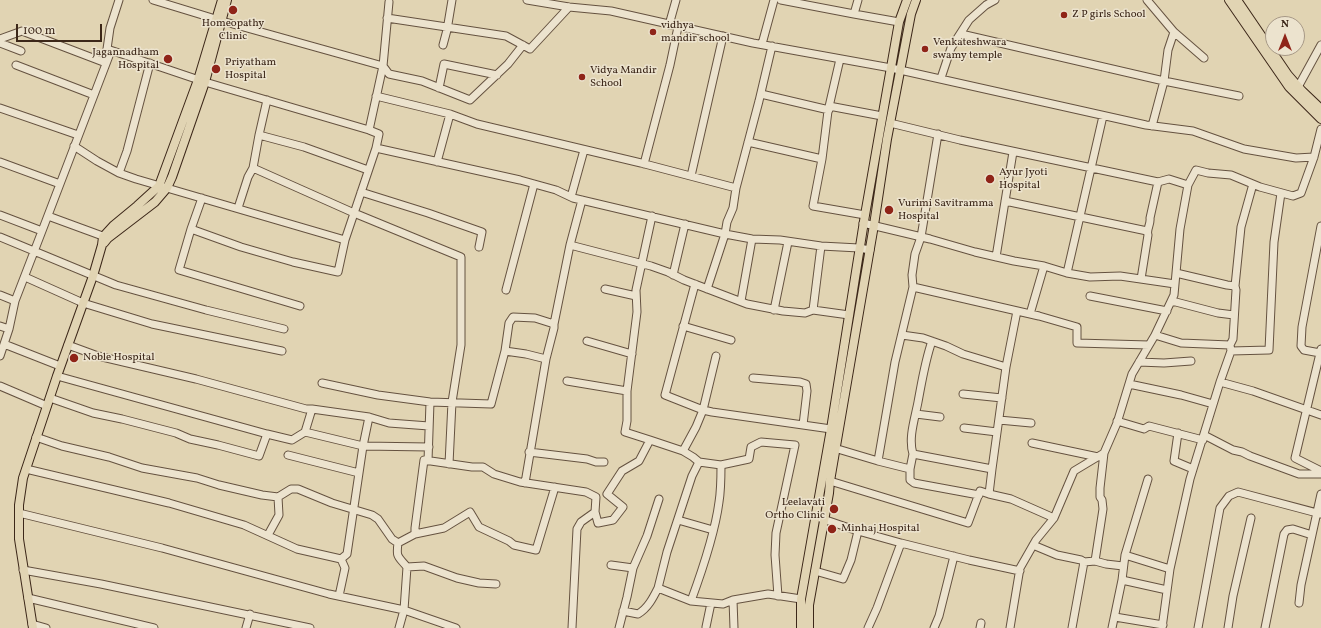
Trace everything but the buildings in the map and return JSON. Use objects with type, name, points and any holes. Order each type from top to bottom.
[{"type":"main road","points":[[219,20],[222,0]]},
{"type":"main road","points":[[32,626],[19,539],[19,514],[23,478],[60,366],[93,276],[105,237],[155,202],[163,186],[175,169],[219,20],[227,0]]},
{"type":"main road","points":[[809,628],[801,599],[831,429],[859,248],[882,116],[900,22],[907,0]]},
{"type":"main road","points":[[802,628],[825,519],[830,481],[870,250],[890,123],[911,14],[916,0]]},
{"type":"main road","points":[[1229,0],[1289,87],[1321,120]]},
{"type":"main road","points":[[1237,0],[1298,87],[1321,109]]},
{"type":"street","points":[[0,356],[9,329],[15,301],[109,56],[107,49],[110,28],[119,0]]},
{"type":"street","points":[[153,0],[382,66],[389,74],[422,82],[470,100],[508,64],[523,45]]},
{"type":"street","points":[[369,130],[382,66],[389,1],[381,0]]},
{"type":"street","points":[[443,45],[452,0]]},
{"type":"street","points":[[527,0],[569,7],[611,11],[678,27],[941,78],[1103,116],[1152,126],[1194,131],[1244,149],[1296,158],[1314,157]]},
{"type":"street","points":[[669,25],[676,0]]},
{"type":"street","points":[[762,44],[774,0]]},
{"type":"street","points":[[781,0],[900,22]]},
{"type":"street","points":[[854,14],[858,0]]},
{"type":"street","points":[[941,78],[951,48],[969,20],[986,5],[995,0]]},
{"type":"street","points":[[1147,0],[1174,32],[1204,58]]},
{"type":"street","points":[[387,18],[506,36],[530,49],[569,7]]},
{"type":"street","points":[[644,164],[670,65],[678,27]]},
{"type":"street","points":[[0,39],[22,31],[106,63]]},
{"type":"street","points":[[1152,126],[1164,81],[1168,50],[1174,32]]},
{"type":"street","points":[[961,34],[1164,81],[1239,96]]},
{"type":"street","points":[[691,176],[723,36]]},
{"type":"street","points":[[0,43],[21,51]]},
{"type":"street","points":[[1298,87],[1321,45]]},
{"type":"street","points":[[707,289],[725,234],[727,222],[733,208],[736,188],[772,46]]},
{"type":"street","points":[[107,49],[201,81],[379,134],[376,148],[345,240],[338,272],[293,262],[241,247],[191,229]]},
{"type":"street","points":[[840,59],[829,108],[813,206],[864,219],[874,225],[996,257],[1044,266],[1067,273],[1090,277],[1120,276],[1175,284]]},
{"type":"street","points":[[119,173],[127,151],[150,64]]},
{"type":"street","points":[[439,88],[444,64],[497,75]]},
{"type":"street","points":[[16,65],[94,95]]},
{"type":"street","points":[[761,94],[829,108],[882,116]]},
{"type":"street","points":[[376,96],[450,114],[477,124],[644,164],[736,188]]},
{"type":"street","points":[[238,208],[248,177],[253,168],[259,135],[268,100]]},
{"type":"street","points":[[0,108],[78,135]]},
{"type":"street","points":[[437,162],[450,114]]},
{"type":"street","points":[[1067,273],[1103,116]]},
{"type":"street","points":[[890,123],[1014,152],[1158,182],[1169,179],[1188,185]]},
{"type":"street","points":[[1095,561],[1103,509],[1100,496],[1101,455],[1117,421],[1132,374],[1155,335],[1174,295],[1180,229],[1188,185],[1196,170],[1208,173],[1231,175],[1253,184],[1292,196],[1301,193],[1314,157],[1321,129]]},
{"type":"street","points":[[259,135],[304,147],[368,170]]},
{"type":"street","points":[[878,461],[895,362],[913,287],[912,275],[921,237],[938,135]]},
{"type":"street","points":[[748,142],[822,158]]},
{"type":"street","points":[[74,146],[119,173],[136,179],[345,240]]},
{"type":"street","points":[[376,148],[534,184],[556,190],[582,200],[725,234],[752,239],[780,240],[821,246],[870,250]]},
{"type":"street","points":[[571,197],[584,150]]},
{"type":"street","points":[[996,257],[1014,152]]},
{"type":"street","points":[[0,162],[60,184]]},
{"type":"street","points":[[253,168],[354,213],[461,257],[461,344],[452,402],[449,464]]},
{"type":"street","points":[[1141,279],[1148,235],[1147,231],[1151,222],[1150,218],[1158,182]]},
{"type":"street","points":[[506,290],[534,184]]},
{"type":"street","points":[[1114,616],[1163,626],[1170,569],[1194,468],[1233,339],[1235,286],[1241,227],[1253,184]]},
{"type":"street","points":[[361,192],[482,232],[479,247]]},
{"type":"street","points":[[1155,335],[1181,343],[1268,350],[1274,242],[1281,193]]},
{"type":"street","points":[[202,198],[179,270],[300,306]]},
{"type":"street","points":[[525,482],[546,359],[554,328],[570,244],[582,200]]},
{"type":"street","points":[[1005,201],[1147,231]]},
{"type":"street","points":[[0,215],[42,231]]},
{"type":"street","points":[[48,216],[105,237]]},
{"type":"street","points":[[652,216],[636,290],[637,312],[625,432],[683,451],[699,462],[722,464],[749,459],[751,447],[761,442],[795,445],[776,533],[778,596]]},
{"type":"street","points":[[674,275],[685,224]]},
{"type":"street","points":[[1321,226],[1302,327],[1301,346],[1304,350],[1320,351],[1320,357],[1295,458],[1321,473]]},
{"type":"street","points":[[0,237],[116,285],[152,296],[284,329]]},
{"type":"street","points":[[741,301],[752,239]]},
{"type":"street","points":[[774,310],[788,242]]},
{"type":"street","points":[[570,244],[651,266],[707,289],[741,301],[774,310],[783,312],[806,312],[813,310],[849,315]]},
{"type":"street","points":[[813,310],[821,246]]},
{"type":"street","points":[[1030,314],[1044,266]]},
{"type":"street","points":[[1176,273],[1235,286]]},
{"type":"street","points":[[25,277],[83,303],[152,324],[282,351]]},
{"type":"street","points":[[695,284],[665,395],[712,412],[831,429]]},
{"type":"street","points":[[913,287],[1030,314],[1077,327],[1077,343],[1149,344]]},
{"type":"street","points":[[605,289],[636,296]]},
{"type":"street","points":[[0,294],[15,301]]},
{"type":"street","points":[[1090,296],[1167,311]]},
{"type":"street","points":[[1172,301],[1218,314],[1234,316]]},
{"type":"street","points":[[989,494],[1006,367],[1017,311]]},
{"type":"street","points":[[322,383],[378,395],[430,402],[491,404],[505,351],[509,323],[513,317],[535,318],[554,324]]},
{"type":"street","points":[[0,326],[9,329]]},
{"type":"street","points":[[683,326],[731,340]]},
{"type":"street","points":[[902,335],[932,341],[963,354],[1006,367]]},
{"type":"street","points":[[587,341],[632,354]]},
{"type":"street","points":[[932,341],[925,362],[912,434],[913,454],[910,468],[910,480],[914,483],[980,495]]},
{"type":"street","points":[[4,344],[60,366]]},
{"type":"street","points":[[68,346],[98,356],[306,409],[369,418],[389,423],[429,426]]},
{"type":"street","points":[[505,351],[546,359]]},
{"type":"street","points":[[683,451],[703,410],[716,356]]},
{"type":"street","points":[[1139,362],[1164,363],[1191,361]]},
{"type":"street","points":[[57,376],[292,440],[305,432],[312,409]]},
{"type":"street","points":[[753,378],[800,382],[806,384],[807,391],[803,425]]},
{"type":"street","points":[[567,381],[628,391]]},
{"type":"street","points":[[1220,382],[1253,391],[1321,415]]},
{"type":"street","points":[[1129,384],[1181,395],[1213,404]]},
{"type":"street","points":[[0,386],[47,406]]},
{"type":"street","points":[[963,394],[1002,398]]},
{"type":"street","points":[[50,398],[93,413],[122,419],[176,433],[190,439],[259,456],[267,434]]},
{"type":"street","points":[[428,461],[430,402]]},
{"type":"street","points":[[916,414],[940,417]]},
{"type":"street","points":[[341,559],[347,554],[363,446],[369,418]]},
{"type":"street","points":[[999,420],[1031,423]]},
{"type":"street","points":[[1117,421],[1144,429],[1149,426],[1204,437],[1233,450],[1299,474],[1321,473]]},
{"type":"street","points":[[964,428],[997,432]]},
{"type":"street","points":[[305,432],[363,446],[429,446]]},
{"type":"street","points":[[1178,433],[1174,461],[1194,468]]},
{"type":"street","points":[[36,437],[62,446],[109,457],[142,468],[197,478],[219,485],[262,495],[278,497],[291,489],[298,489],[332,503],[372,515],[378,519],[392,539],[398,543]]},
{"type":"street","points":[[415,534],[424,460],[472,468],[483,467],[494,474],[525,482],[586,492],[596,497],[595,512],[598,523],[613,520],[623,507],[607,494],[622,471],[639,461],[650,440]]},
{"type":"street","points":[[1032,443],[1101,455]]},
{"type":"street","points":[[827,446],[878,461],[910,468]]},
{"type":"street","points":[[530,452],[604,462]]},
{"type":"street","points":[[913,454],[992,469]]},
{"type":"street","points":[[288,455],[359,473]]},
{"type":"street","points":[[1010,628],[1020,568],[1033,545],[1054,518],[1074,471],[1101,455]]},
{"type":"street","points":[[623,611],[638,614],[644,610],[658,588],[667,552],[692,476],[699,462]]},
{"type":"street","points":[[691,601],[698,582],[720,502],[722,464]]},
{"type":"street","points":[[26,469],[169,503],[244,525],[297,549],[341,559]]},
{"type":"street","points":[[1112,628],[1122,580],[1125,555],[1148,479]]},
{"type":"street","points":[[830,481],[968,523],[980,495],[980,491],[1011,499],[1054,518]]},
{"type":"street","points":[[398,543],[415,534],[444,528],[470,512],[479,527],[509,541],[514,545],[536,550],[555,487]]},
{"type":"street","points":[[1198,628],[1220,508],[1229,496],[1238,492],[1319,513]]},
{"type":"street","points":[[1299,603],[1301,585],[1312,534],[1319,513],[1321,494]]},
{"type":"street","points":[[268,535],[280,515],[278,497]]},
{"type":"street","points":[[619,628],[628,597],[633,568],[647,536],[659,500]]},
{"type":"street","points":[[572,628],[577,529],[581,522],[595,512]]},
{"type":"street","points":[[19,514],[162,548],[339,596],[404,610],[456,628]]},
{"type":"street","points":[[816,516],[858,531],[901,543],[1020,571]]},
{"type":"street","points":[[1228,628],[1232,596],[1251,518]]},
{"type":"street","points":[[678,520],[713,530]]},
{"type":"street","points":[[1265,628],[1284,534],[1287,530],[1293,529],[1312,534]]},
{"type":"street","points":[[815,571],[843,579],[851,560],[858,531]]},
{"type":"street","points":[[398,543],[397,556],[399,560],[407,567],[424,566],[457,578],[479,583],[496,584]]},
{"type":"street","points":[[868,628],[901,543]]},
{"type":"street","points":[[1033,545],[1057,555],[1084,562],[1095,561],[1124,566]]},
{"type":"street","points":[[1125,555],[1170,569]]},
{"type":"street","points":[[934,628],[954,556]]},
{"type":"street","points":[[339,596],[345,568],[341,559]]},
{"type":"street","points":[[1072,628],[1084,562]]},
{"type":"street","points":[[611,565],[633,568]]},
{"type":"street","points":[[399,628],[404,610],[407,567]]},
{"type":"street","points":[[23,570],[250,614],[310,628]]},
{"type":"street","points":[[1122,580],[1167,590]]},
{"type":"street","points":[[658,588],[691,601],[723,604],[733,600],[768,594],[801,599]]},
{"type":"street","points":[[28,598],[154,628]]},
{"type":"street","points":[[733,600],[734,628]]},
{"type":"street","points":[[706,627],[711,603]]},
{"type":"street","points":[[246,628],[250,614]]},
{"type":"street","points":[[32,626],[46,628]]},
{"type":"place","name":"Homeopathy Clinic","points":[[233,10]]},
{"type":"place","name":"Z P girls School","points":[[1064,15]]},
{"type":"place","name":"vidhya mandir school","points":[[653,32]]},
{"type":"place","name":"Venkateshwara swamy temple","points":[[925,49]]},
{"type":"place","name":"Jagannadham Hospital","points":[[168,59]]},
{"type":"place","name":"Priyatham Hospital","points":[[216,69]]},
{"type":"place","name":"Vidya Mandir School","points":[[582,77]]},
{"type":"place","name":"Ayur Jyoti Hospital","points":[[990,179]]},
{"type":"place","name":"Vurimi Savitramma Hospital","points":[[889,210]]},
{"type":"place","name":"Noble Hospital","points":[[74,358]]},
{"type":"place","name":"Leelavati Ortho Clinic","points":[[834,509]]},
{"type":"place","name":"Minhaj Hospital","points":[[832,529]]}]
